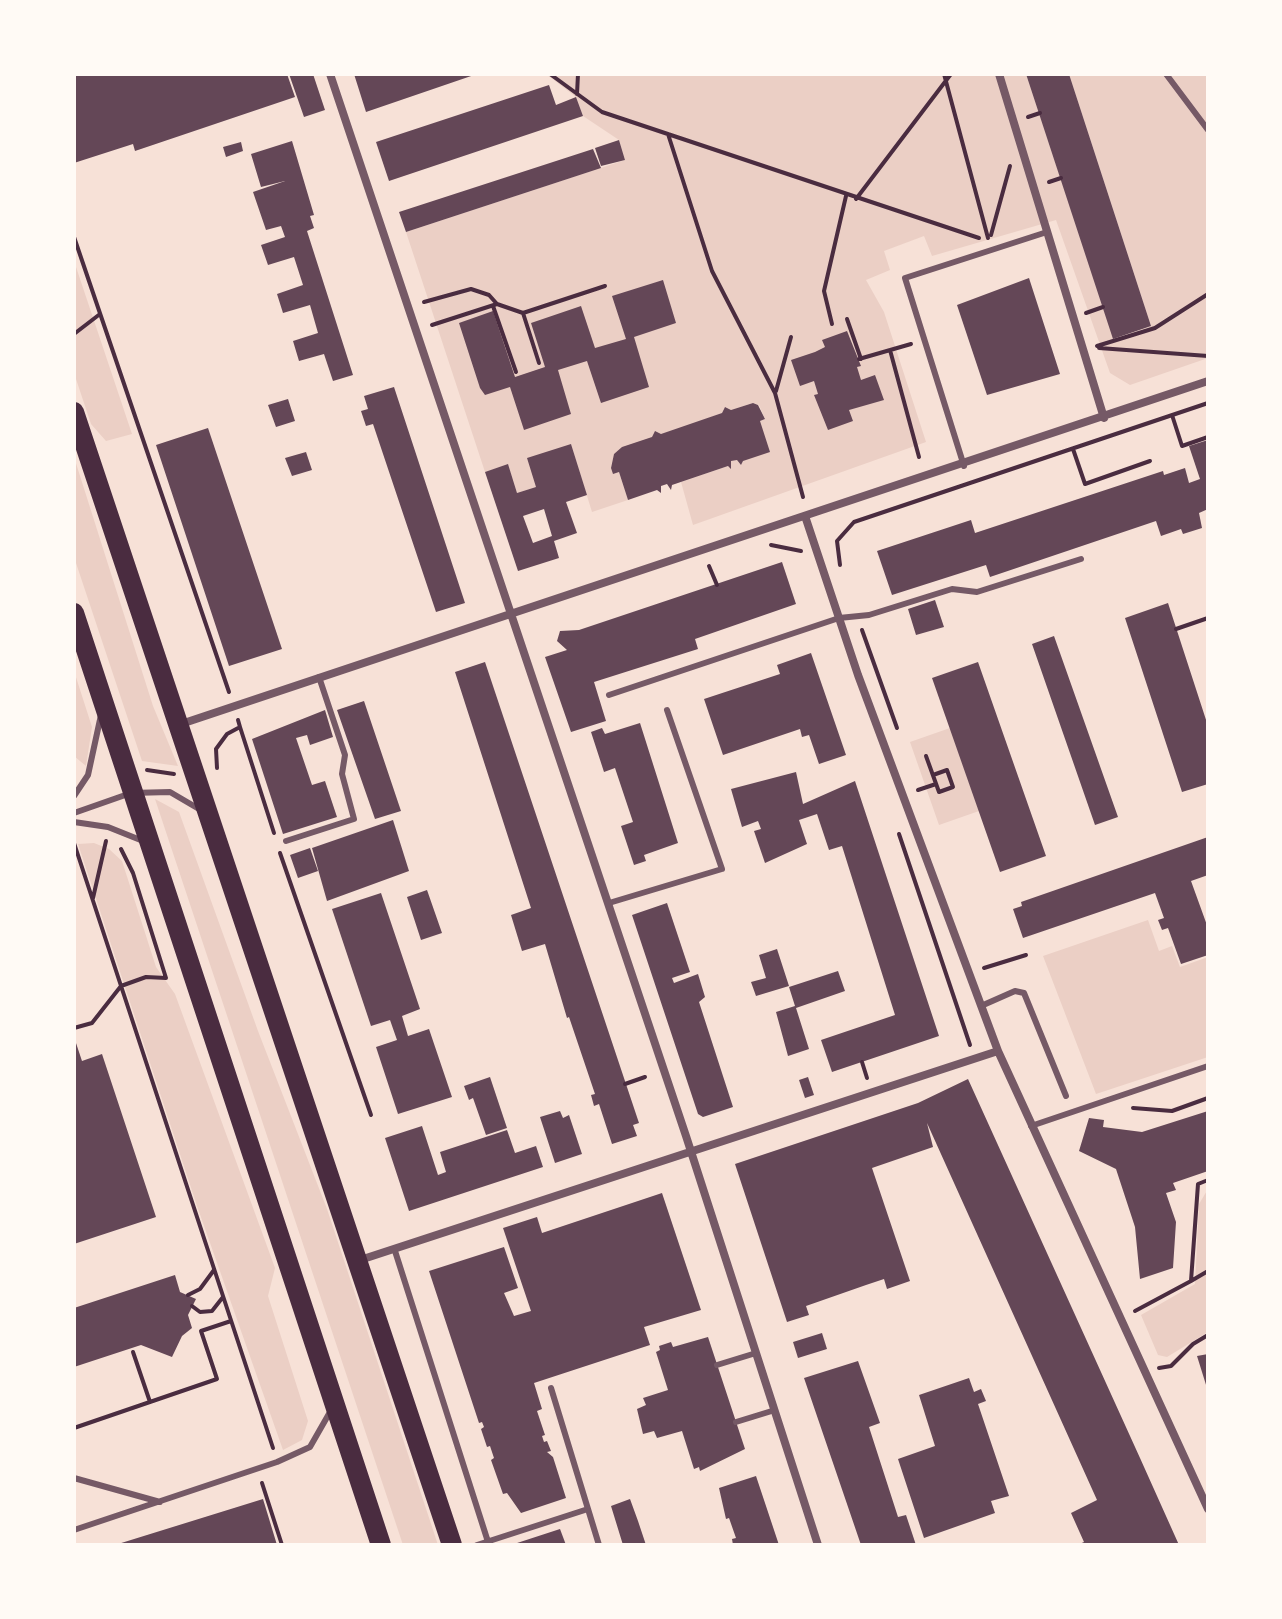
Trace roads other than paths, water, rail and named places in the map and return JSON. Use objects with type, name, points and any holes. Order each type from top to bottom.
[{"type":"main road","points":[[74,412],[452,1545]]},
{"type":"main road","points":[[74,613],[381,1545]]},
{"type":"street","points":[[330,74],[691,1149],[818,1545]]},
{"type":"street","points":[[999,74],[1104,418]]},
{"type":"street","points":[[180,724],[964,466],[1208,381]]},
{"type":"street","points":[[805,516],[839,618],[998,1051],[1031,1126],[1081,1225],[1208,1509]]},
{"type":"street","points":[[357,1261],[395,1251],[691,1149],[998,1051]]},
{"type":"lane","points":[[1166,74],[1208,130]]},
{"type":"lane","points":[[964,466],[905,278],[1047,232]]},
{"type":"lane","points":[[609,695],[839,618],[857,616],[952,589],[977,592],[1081,559]]},
{"type":"lane","points":[[286,841],[354,819],[342,774],[345,755],[319,677]]},
{"type":"lane","points":[[74,796],[88,775],[103,704]]},
{"type":"lane","points":[[609,903],[722,869],[667,710]]},
{"type":"lane","points":[[74,813],[131,793],[170,792],[209,815]]},
{"type":"lane","points":[[74,822],[108,827],[149,843]]},
{"type":"lane","points":[[981,1006],[1015,991],[1024,993],[1066,1096]]},
{"type":"lane","points":[[1031,1126],[1208,1066]]},
{"type":"lane","points":[[395,1251],[488,1543]]},
{"type":"lane","points":[[717,1365],[756,1353]]},
{"type":"lane","points":[[551,1388],[599,1545]]},
{"type":"lane","points":[[74,1530],[277,1462],[310,1447],[334,1405]]},
{"type":"lane","points":[[736,1422],[775,1410]]},
{"type":"lane","points":[[74,1478],[160,1502]]},
{"type":"lane","points":[[477,1545],[588,1509]]}]
